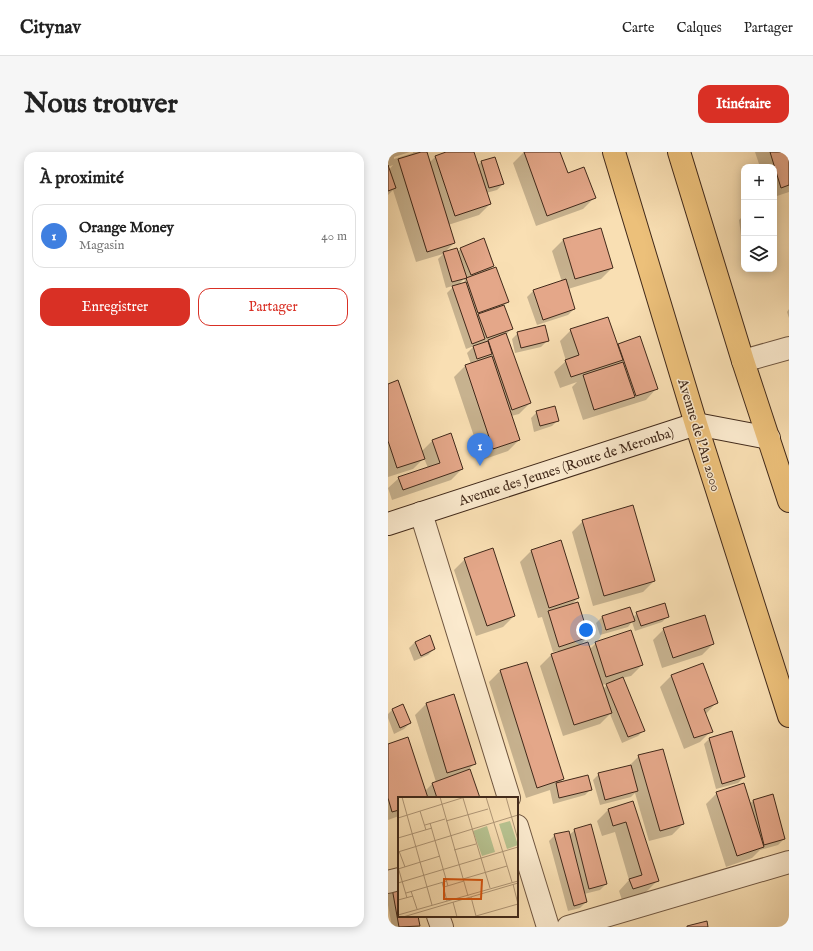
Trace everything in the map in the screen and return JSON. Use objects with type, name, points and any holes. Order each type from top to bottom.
[{"type":"main road","name":"Avenue de l'An 2000","points":[[614,152],[696,424],[789,716]]},
{"type":"main road","points":[[679,152],[743,361],[789,501]]},
{"type":"street","points":[[743,361],[789,348]]},
{"type":"street","name":"Avenue des Jeunes (Route de Merouba)","points":[[388,524],[696,424],[769,438]]},
{"type":"street","points":[[421,513],[508,797]]},
{"type":"street","points":[[519,837],[548,927]]},
{"type":"street","points":[[568,927],[789,862]]},
{"type":"street","points":[[388,882],[398,878]]},
{"type":"street","points":[[438,917],[442,927]]},
{"type":"building","points":[[421,152],[427,152],[455,243],[427,252],[398,159]]},
{"type":"building","points":[[446,152],[474,152],[491,204],[455,216],[435,156]]},
{"type":"building","points":[[524,152],[560,152],[568,173],[584,167],[596,198],[547,216]]},
{"type":"building","points":[[770,152],[789,152],[789,185],[781,188],[777,175],[777,164],[774,164]]},
{"type":"building","points":[[495,157],[504,184],[489,188],[481,161]]},
{"type":"building","points":[[388,165],[396,188],[388,191]]},
{"type":"building","points":[[601,228],[613,268],[575,279],[563,239]]},
{"type":"building","points":[[484,238],[494,266],[471,275],[460,248]]},
{"type":"building","points":[[457,248],[467,278],[452,282],[443,252]]},
{"type":"building","points":[[496,267],[509,302],[478,313],[466,278]]},
{"type":"building","points":[[566,279],[575,309],[543,320],[533,290]]},
{"type":"building","points":[[466,282],[485,339],[472,344],[452,286]]},
{"type":"building","points":[[504,305],[513,329],[487,338],[478,314]]},
{"type":"building","points":[[608,317],[623,360],[571,377],[565,360],[579,355],[570,329]]},
{"type":"building","points":[[545,325],[549,341],[521,348],[517,332]]},
{"type":"building","points":[[506,333],[531,403],[512,410],[488,340]]},
{"type":"building","points":[[640,336],[658,389],[636,396],[618,344]]},
{"type":"building","points":[[488,341],[492,354],[477,359],[473,346]]},
{"type":"building","points":[[492,356],[520,440],[493,449],[465,365]]},
{"type":"building","points":[[623,362],[635,397],[594,410],[583,375]]},
{"type":"building","points":[[398,380],[425,459],[397,468],[388,441],[388,384]]},
{"type":"building","points":[[555,406],[559,421],[540,426],[536,411]]},
{"type":"building","points":[[451,433],[463,469],[403,490],[398,477],[440,463],[432,440]]},
{"type":"building","points":[[633,505],[655,581],[604,596],[582,520]]},
{"type":"building","points":[[561,540],[579,598],[549,608],[531,550]]},
{"type":"building","points":[[493,548],[515,616],[487,626],[464,558]]},
{"type":"building","points":[[578,602],[589,637],[559,647],[548,611]]},
{"type":"building","points":[[665,603],[669,617],[641,626],[636,612]]},
{"type":"building","points":[[630,607],[635,621],[606,630],[602,616]]},
{"type":"building","points":[[705,615],[714,644],[673,658],[663,628]]},
{"type":"building","points":[[631,630],[643,665],[606,677],[595,642]]},
{"type":"building","points":[[430,635],[435,649],[421,656],[415,642]]},
{"type":"building","points":[[588,642],[612,713],[574,725],[551,654]]},
{"type":"building","points":[[527,662],[564,779],[537,788],[500,670]]},
{"type":"building","points":[[703,663],[718,703],[704,709],[713,732],[694,738],[671,675]]},
{"type":"building","points":[[623,677],[645,731],[628,737],[606,684]]},
{"type":"building","points":[[454,694],[476,764],[447,773],[426,703]]},
{"type":"building","points":[[403,704],[411,723],[400,728],[392,709]]},
{"type":"building","points":[[732,731],[745,777],[722,784],[709,738]]},
{"type":"building","points":[[408,737],[428,797],[398,797],[398,810],[392,812],[388,798],[388,744]]},
{"type":"building","points":[[663,749],[684,824],[660,831],[638,755]]},
{"type":"building","points":[[631,765],[638,791],[605,800],[598,773]]},
{"type":"building","points":[[470,769],[480,797],[437,797],[432,783]]},
{"type":"building","points":[[588,775],[592,790],[559,798],[556,783]]},
{"type":"building","points":[[744,783],[764,847],[737,856],[716,792]]},
{"type":"building","points":[[773,794],[785,839],[764,845],[753,800]]},
{"type":"building","points":[[633,801],[659,881],[633,889],[629,879],[642,875],[626,822],[613,826],[608,809]]},
{"type":"building","points":[[591,824],[607,884],[589,889],[574,829]]},
{"type":"building","points":[[569,831],[587,902],[574,906],[554,834]]},
{"type":"building","points":[[398,887],[398,917],[418,917],[420,926],[399,927],[392,888]]},
{"type":"building","points":[[707,921],[708,927],[687,927],[687,926]]},
{"type":"place","name":"Orange Money","points":[[480,466]]}]
